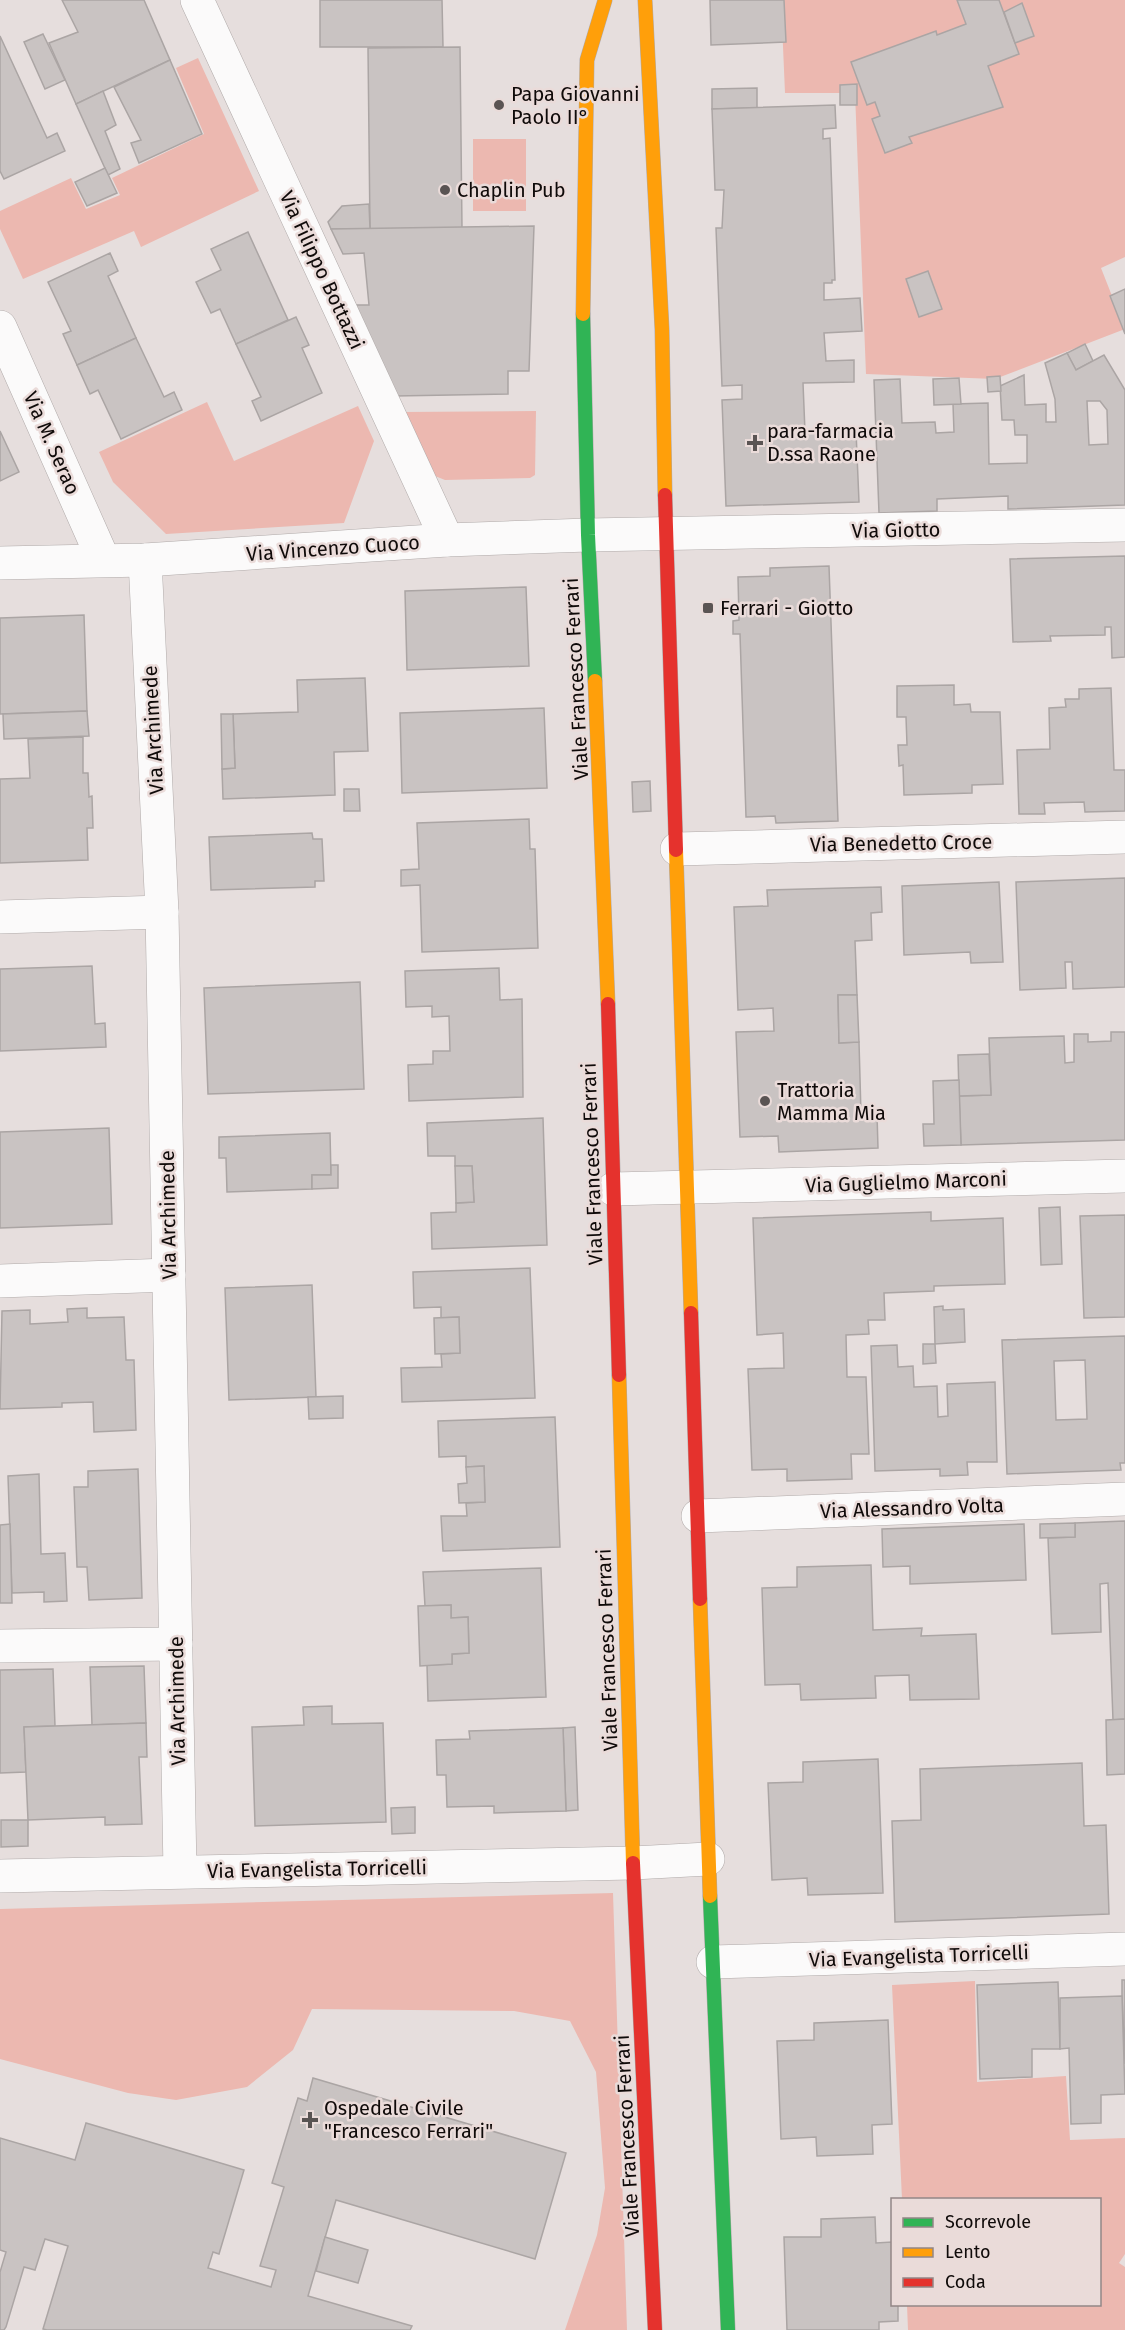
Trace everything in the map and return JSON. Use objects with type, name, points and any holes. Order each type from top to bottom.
[{"type":"street","name":"Via Filippo Bottazzi","points":[[197,0],[447,540]]},
{"type":"street","name":"Viale Francesco Ferrari","points":[[605,0],[586,60],[583,327],[588,535],[602,828],[633,1863],[655,2330]]},
{"type":"street","points":[[645,0],[662,329],[666,535],[708,1859],[728,2330]]},
{"type":"street","name":"Via M. Serao","points":[[0,327],[103,560]]},
{"type":"street","name":"Via Giotto","points":[[666,535],[1125,525]]},
{"type":"street","name":"Via Vincenzo Cuoco","points":[[0,562],[145,560],[447,540],[666,535]]},
{"type":"street","name":"Via Archimede","points":[[145,560],[162,912],[180,1871]]},
{"type":"street","name":"Via Benedetto Croce","points":[[677,849],[1125,837]]},
{"type":"street","points":[[0,917],[162,912]]},
{"type":"street","name":"Via Guglielmo Marconi","points":[[613,1189],[1125,1176]]},
{"type":"street","points":[[0,1281],[169,1275]]},
{"type":"street","name":"Via Alessandro Volta","points":[[698,1516],[1125,1499]]},
{"type":"street","points":[[0,1646],[176,1644]]},
{"type":"street","name":"Via Evangelista Torricelli","points":[[0,1876],[633,1863],[708,1859]]},
{"type":"street","name":"Via Evangelista Torricelli","points":[[713,1962],[1125,1949]]},
{"type":"shaded area","points":[[781,0],[1125,0],[1125,257],[1101,268],[1125,329],[995,379],[866,374],[855,93],[785,93]]},
{"type":"shaded area","points":[[198,58],[259,191],[141,247],[134,231],[23,279],[0,229],[0,211],[71,178],[86,209],[120,195],[112,178],[204,134],[176,68]]},
{"type":"shaded area","points":[[473,139],[526,139],[526,211],[473,211]]},
{"type":"shaded area","points":[[207,402],[234,461],[358,406],[374,441],[344,523],[166,534],[113,482],[99,452]]},
{"type":"shaded area","points":[[536,411],[535,475],[530,478],[445,480],[430,474],[402,412]]},
{"type":"shaded area","points":[[613,1893],[627,2330],[565,2330],[597,2235],[605,2188],[596,2072],[570,2021],[514,2011],[312,2009],[293,2050],[247,2087],[176,2100],[128,2093],[0,2059],[0,1909]]},
{"type":"shaded area","points":[[975,1981],[977,2082],[1066,2076],[1070,2140],[1125,2138],[1125,2254],[1119,2263],[1125,2267],[1125,2330],[908,2330],[907,2306],[1101,2306],[1101,2198],[902,2198],[892,1985]]},
{"type":"building","points":[[62,0],[144,0],[170,60],[76,104],[49,43],[78,32]]},
{"type":"building","points":[[320,0],[442,0],[443,47],[320,47]]},
{"type":"building","points":[[710,0],[784,0],[786,42],[711,45]]},
{"type":"building","points":[[957,0],[999,0],[1019,54],[988,66],[1003,107],[909,137],[912,143],[885,153],[872,119],[880,116],[875,102],[867,105],[851,62],[936,31],[937,35],[966,24]]},
{"type":"building","points":[[1022,3],[1034,36],[1015,43],[1004,12]]},
{"type":"building","points":[[43,34],[65,80],[45,89],[24,42]]},
{"type":"building","points":[[0,36],[47,138],[57,133],[65,151],[4,179],[0,171]]},
{"type":"building","points":[[460,47],[462,228],[370,229],[368,48]]},
{"type":"building","points":[[170,60],[202,134],[139,163],[131,143],[141,140],[114,87]]},
{"type":"building","points":[[857,84],[857,105],[840,105],[840,85]]},
{"type":"building","points":[[757,88],[757,108],[712,109],[712,89]]},
{"type":"building","points":[[103,91],[116,125],[105,131],[120,169],[108,175],[76,104]]},
{"type":"building","points":[[835,105],[836,128],[823,129],[823,139],[830,138],[835,280],[832,280],[832,283],[824,283],[824,300],[860,298],[862,331],[824,333],[826,361],[854,360],[854,382],[803,383],[805,432],[856,431],[859,502],[726,506],[722,400],[742,399],[742,385],[722,386],[716,228],[722,228],[724,190],[715,190],[712,109]]},
{"type":"building","points":[[105,168],[117,193],[87,206],[75,182]]},
{"type":"building","points":[[369,204],[370,229],[331,229],[328,222],[342,206]]},
{"type":"building","points":[[534,226],[529,371],[508,371],[508,394],[395,396],[351,305],[369,305],[364,253],[343,254],[331,229]]},
{"type":"building","points":[[248,232],[288,320],[236,344],[220,309],[211,313],[196,282],[221,270],[211,249]]},
{"type":"building","points":[[110,253],[118,271],[108,276],[136,338],[77,365],[63,334],[71,331],[48,282]]},
{"type":"building","points":[[928,271],[942,309],[919,317],[906,279]]},
{"type":"building","points":[[1125,289],[1125,334],[1110,296]]},
{"type":"building","points":[[296,317],[309,345],[302,348],[322,393],[261,421],[252,401],[261,397],[236,344]]},
{"type":"building","points":[[136,338],[164,397],[174,392],[182,410],[121,439],[98,390],[90,394],[77,365]]},
{"type":"building","points":[[1085,344],[1093,361],[1076,370],[1067,353]]},
{"type":"building","points":[[1067,353],[1076,370],[1104,355],[1125,390],[1125,505],[1008,509],[1008,496],[937,499],[937,511],[879,513],[874,380],[900,379],[902,423],[935,422],[936,433],[954,432],[953,404],[988,403],[989,464],[1027,463],[1027,435],[1015,435],[1014,420],[1002,420],[1000,386],[1024,375],[1025,405],[1046,404],[1046,422],[1056,422],[1055,399],[1045,363]],"holes":[[[1087,401],[1100,401],[1107,410],[1108,444],[1089,445]]]},
{"type":"building","points":[[1000,376],[1001,391],[988,392],[987,377]]},
{"type":"building","points":[[959,378],[961,404],[934,405],[933,379]]},
{"type":"building","points":[[0,431],[19,472],[0,481]]},
{"type":"building","points":[[1125,556],[1125,657],[1112,658],[1111,627],[1105,627],[1105,635],[1050,636],[1051,641],[1013,642],[1010,559]]},
{"type":"building","points":[[829,566],[838,821],[776,823],[775,816],[746,817],[740,634],[733,634],[733,621],[739,620],[738,577],[770,576],[770,568]]},
{"type":"building","points":[[526,587],[529,666],[407,670],[405,591]]},
{"type":"building","points":[[84,615],[87,711],[0,714],[0,618]]},
{"type":"building","points":[[365,678],[368,751],[334,752],[335,795],[223,799],[222,769],[235,768],[233,714],[298,712],[297,680]]},
{"type":"building","points":[[954,685],[954,705],[970,704],[971,712],[1000,712],[1003,784],[972,785],[972,793],[904,795],[903,765],[899,766],[898,745],[907,745],[906,717],[897,717],[897,686]]},
{"type":"building","points":[[1111,688],[1114,770],[1125,770],[1125,811],[1085,812],[1084,802],[1044,803],[1045,814],[1019,814],[1017,750],[1050,749],[1049,708],[1066,707],[1065,699],[1079,699],[1079,689]]},
{"type":"building","points":[[544,708],[547,788],[402,793],[400,713]]},
{"type":"building","points":[[87,711],[89,736],[4,739],[3,714]]},
{"type":"building","points":[[221,714],[233,714],[235,768],[222,769]]},
{"type":"building","points":[[83,737],[83,773],[88,773],[89,797],[92,796],[93,828],[87,828],[88,860],[0,863],[0,779],[30,778],[28,739]]},
{"type":"building","points":[[650,781],[651,811],[633,812],[632,782]]},
{"type":"building","points":[[344,789],[359,789],[360,811],[344,811]]},
{"type":"building","points":[[529,819],[530,849],[535,849],[538,948],[422,952],[420,885],[401,886],[401,870],[419,869],[417,823]]},
{"type":"building","points":[[312,833],[313,839],[322,839],[324,881],[315,881],[315,887],[211,890],[209,837]]},
{"type":"building","points":[[1125,878],[1125,987],[1073,989],[1072,962],[1065,962],[1066,988],[1020,990],[1016,882]]},
{"type":"building","points":[[999,882],[1003,962],[971,963],[970,952],[904,955],[902,886]]},
{"type":"building","points":[[881,887],[882,912],[871,913],[872,940],[855,941],[857,995],[838,995],[839,1043],[859,1042],[861,1114],[877,1114],[878,1148],[779,1152],[778,1136],[740,1137],[736,1032],[774,1031],[773,1008],[738,1010],[734,907],[768,906],[767,890]]},
{"type":"building","points":[[92,966],[95,1024],[105,1023],[106,1047],[0,1051],[0,969]]},
{"type":"building","points":[[499,968],[500,1000],[522,999],[523,1097],[409,1101],[408,1065],[433,1064],[433,1051],[450,1051],[449,1016],[432,1017],[432,1006],[406,1007],[405,971]]},
{"type":"building","points":[[360,982],[364,1089],[208,1094],[204,988]]},
{"type":"building","points":[[838,995],[857,995],[859,1042],[839,1043]]},
{"type":"building","points":[[1111,1032],[1125,1032],[1125,1140],[961,1145],[959,1096],[991,1095],[989,1038],[1064,1036],[1065,1063],[1074,1062],[1074,1034],[1088,1034],[1088,1042],[1111,1041]]},
{"type":"building","points":[[989,1054],[991,1095],[959,1096],[958,1055]]},
{"type":"building","points":[[959,1080],[961,1145],[924,1146],[923,1124],[934,1124],[933,1081]]},
{"type":"building","points":[[543,1118],[547,1245],[432,1249],[431,1213],[456,1212],[456,1203],[474,1202],[472,1166],[455,1166],[455,1156],[428,1156],[427,1123]]},
{"type":"building","points":[[109,1128],[112,1224],[0,1228],[0,1132]]},
{"type":"building","points":[[330,1133],[331,1175],[312,1175],[312,1189],[227,1192],[226,1158],[219,1158],[219,1137]]},
{"type":"building","points":[[331,1165],[338,1165],[338,1188],[312,1189],[312,1175],[331,1175]]},
{"type":"building","points":[[455,1166],[472,1166],[474,1202],[456,1203]]},
{"type":"building","points":[[1060,1207],[1062,1264],[1041,1265],[1039,1208]]},
{"type":"building","points":[[931,1212],[931,1221],[1003,1218],[1005,1284],[934,1286],[934,1291],[884,1293],[885,1320],[868,1320],[869,1334],[846,1335],[847,1377],[866,1377],[869,1454],[851,1454],[852,1479],[787,1481],[787,1469],[752,1470],[748,1369],[784,1368],[783,1333],[757,1335],[753,1218]]},
{"type":"building","points":[[1125,1215],[1125,1317],[1084,1318],[1080,1216]]},
{"type":"building","points":[[530,1268],[535,1398],[402,1402],[401,1368],[442,1367],[441,1354],[460,1353],[459,1317],[441,1318],[441,1307],[414,1308],[413,1272]]},
{"type":"building","points":[[312,1285],[316,1397],[229,1400],[225,1288]]},
{"type":"building","points":[[943,1306],[943,1310],[964,1309],[965,1342],[935,1344],[934,1307]]},
{"type":"building","points":[[87,1308],[87,1318],[124,1317],[126,1360],[134,1360],[136,1430],[94,1432],[93,1402],[62,1403],[62,1407],[0,1409],[2,1311],[30,1310],[30,1324],[68,1322],[67,1309]]},
{"type":"building","points":[[459,1317],[460,1353],[435,1354],[434,1318]]},
{"type":"building","points":[[1125,1336],[1125,1463],[1120,1463],[1121,1470],[1007,1474],[1002,1340]],"holes":[[[1085,1360],[1087,1419],[1056,1420],[1054,1361]]]},
{"type":"building","points":[[923,1344],[935,1344],[936,1363],[923,1364]]},
{"type":"building","points":[[897,1345],[898,1367],[913,1366],[914,1387],[937,1386],[938,1417],[948,1416],[947,1384],[995,1382],[997,1462],[967,1462],[968,1475],[940,1476],[940,1469],[875,1471],[871,1346]]},
{"type":"building","points":[[343,1396],[343,1418],[309,1419],[308,1397]]},
{"type":"building","points":[[555,1417],[560,1547],[443,1551],[441,1516],[467,1516],[466,1503],[485,1502],[484,1466],[466,1467],[466,1456],[439,1457],[438,1421]]},
{"type":"building","points":[[484,1466],[485,1502],[459,1503],[458,1484],[467,1483],[466,1467]]},
{"type":"building","points":[[138,1469],[142,1598],[89,1600],[87,1567],[77,1567],[74,1487],[88,1487],[88,1471]]},
{"type":"building","points":[[39,1474],[41,1554],[65,1553],[67,1601],[44,1602],[44,1592],[12,1593],[8,1476]]},
{"type":"building","points":[[1125,1521],[1125,1719],[1113,1720],[1108,1583],[1100,1584],[1101,1632],[1052,1634],[1048,1538],[1075,1537],[1075,1523]]},
{"type":"building","points":[[1075,1523],[1075,1537],[1040,1538],[1040,1524]]},
{"type":"building","points":[[10,1524],[12,1603],[0,1603],[0,1525]]},
{"type":"building","points":[[1024,1524],[1026,1580],[910,1584],[910,1566],[883,1567],[882,1529]]},
{"type":"building","points":[[871,1565],[873,1630],[922,1628],[921,1636],[976,1634],[979,1699],[910,1700],[909,1675],[875,1676],[876,1698],[801,1700],[800,1684],[765,1685],[762,1588],[797,1587],[797,1567]]},
{"type":"building","points":[[541,1568],[546,1697],[428,1701],[427,1665],[452,1664],[452,1654],[469,1653],[468,1617],[451,1618],[451,1605],[425,1606],[423,1572]]},
{"type":"building","points":[[451,1605],[451,1618],[468,1617],[469,1653],[452,1654],[452,1664],[420,1666],[418,1606]]},
{"type":"building","points":[[144,1666],[146,1723],[92,1725],[90,1667]]},
{"type":"building","points":[[53,1669],[55,1726],[24,1727],[26,1772],[0,1773],[0,1670]]},
{"type":"building","points":[[332,1706],[332,1724],[383,1723],[386,1822],[255,1826],[252,1727],[304,1725],[303,1707]]},
{"type":"building","points":[[1125,1719],[1125,1774],[1107,1775],[1106,1720]]},
{"type":"building","points":[[146,1723],[147,1757],[139,1757],[142,1824],[105,1825],[105,1817],[28,1820],[24,1727]]},
{"type":"building","points":[[575,1727],[578,1810],[566,1811],[563,1728]]},
{"type":"building","points":[[563,1728],[566,1811],[494,1813],[494,1806],[447,1807],[446,1775],[437,1775],[436,1740],[470,1739],[469,1731]]},
{"type":"building","points":[[878,1759],[883,1893],[808,1895],[807,1878],[772,1880],[768,1783],[803,1782],[803,1762]]},
{"type":"building","points":[[1082,1763],[1084,1826],[1106,1825],[1109,1914],[895,1922],[892,1821],[921,1820],[920,1769]]},
{"type":"building","points":[[415,1807],[415,1833],[392,1834],[391,1808]]},
{"type":"building","points":[[1,1820],[28,1820],[28,1846],[1,1847]]},
{"type":"building","points":[[1122,1980],[1125,1980],[1125,2064],[1122,1996]]},
{"type":"building","points":[[1058,1982],[1060,2049],[1032,2049],[1032,2077],[980,2079],[977,1985]]},
{"type":"building","points":[[1122,1996],[1125,2094],[1101,2095],[1101,2123],[1071,2124],[1069,2048],[1060,2049],[1060,1998]]},
{"type":"building","points":[[888,2020],[892,2124],[872,2125],[873,2154],[817,2156],[816,2137],[781,2139],[777,2041],[814,2040],[814,2023]]},
{"type":"building","points":[[313,2078],[566,2153],[535,2259],[336,2200],[308,2296],[412,2326],[410,2330],[47,2330],[43,2329],[68,2246],[45,2239],[35,2270],[24,2267],[6,2327],[0,2330],[0,2272],[6,2252],[0,2250],[0,2138],[75,2160],[86,2123],[244,2170],[219,2254],[213,2252],[208,2268],[271,2287],[276,2270],[260,2266],[284,2187],[272,2183],[298,2098],[307,2101]]},
{"type":"building","points":[[875,2217],[876,2243],[891,2242],[891,2306],[898,2306],[898,2321],[879,2322],[879,2330],[787,2330],[784,2237],[821,2237],[821,2219]]},
{"type":"building","points":[[325,2237],[368,2250],[358,2283],[316,2271]]},
{"type":"traffic: fast","points":[[583,314],[588,535],[595,681]]},
{"type":"traffic: fast","points":[[710,1896],[728,2330]]},
{"type":"traffic: slow","points":[[583,314],[587,60],[605,0]]},
{"type":"traffic: slow","points":[[645,0],[662,329],[665,495]]},
{"type":"traffic: slow","points":[[595,681],[608,1004]]},
{"type":"traffic: slow","points":[[676,850],[691,1313]]},
{"type":"traffic: slow","points":[[619,1375],[633,1863]]},
{"type":"traffic: slow","points":[[700,1599],[710,1896]]},
{"type":"traffic: jam","points":[[665,495],[676,850]]},
{"type":"traffic: jam","points":[[608,1004],[619,1375]]},
{"type":"traffic: jam","points":[[691,1313],[700,1599]]},
{"type":"traffic: jam","points":[[633,1863],[655,2330]]},
{"type":"place","name":"Papa Giovanni Paolo II°","points":[[499,105]]},
{"type":"place","name":"Chaplin Pub","points":[[445,190]]},
{"type":"place","name":"para-farmacia D.ssa Raone","points":[[755,443]]},
{"type":"place","name":"Ferrari - Giotto","points":[[708,608]]},
{"type":"place","name":"Trattoria Mamma Mia","points":[[765,1101]]},
{"type":"place","name":"Ospedale Civile \"Francesco Ferrari\"","points":[[310,2120]]}]
